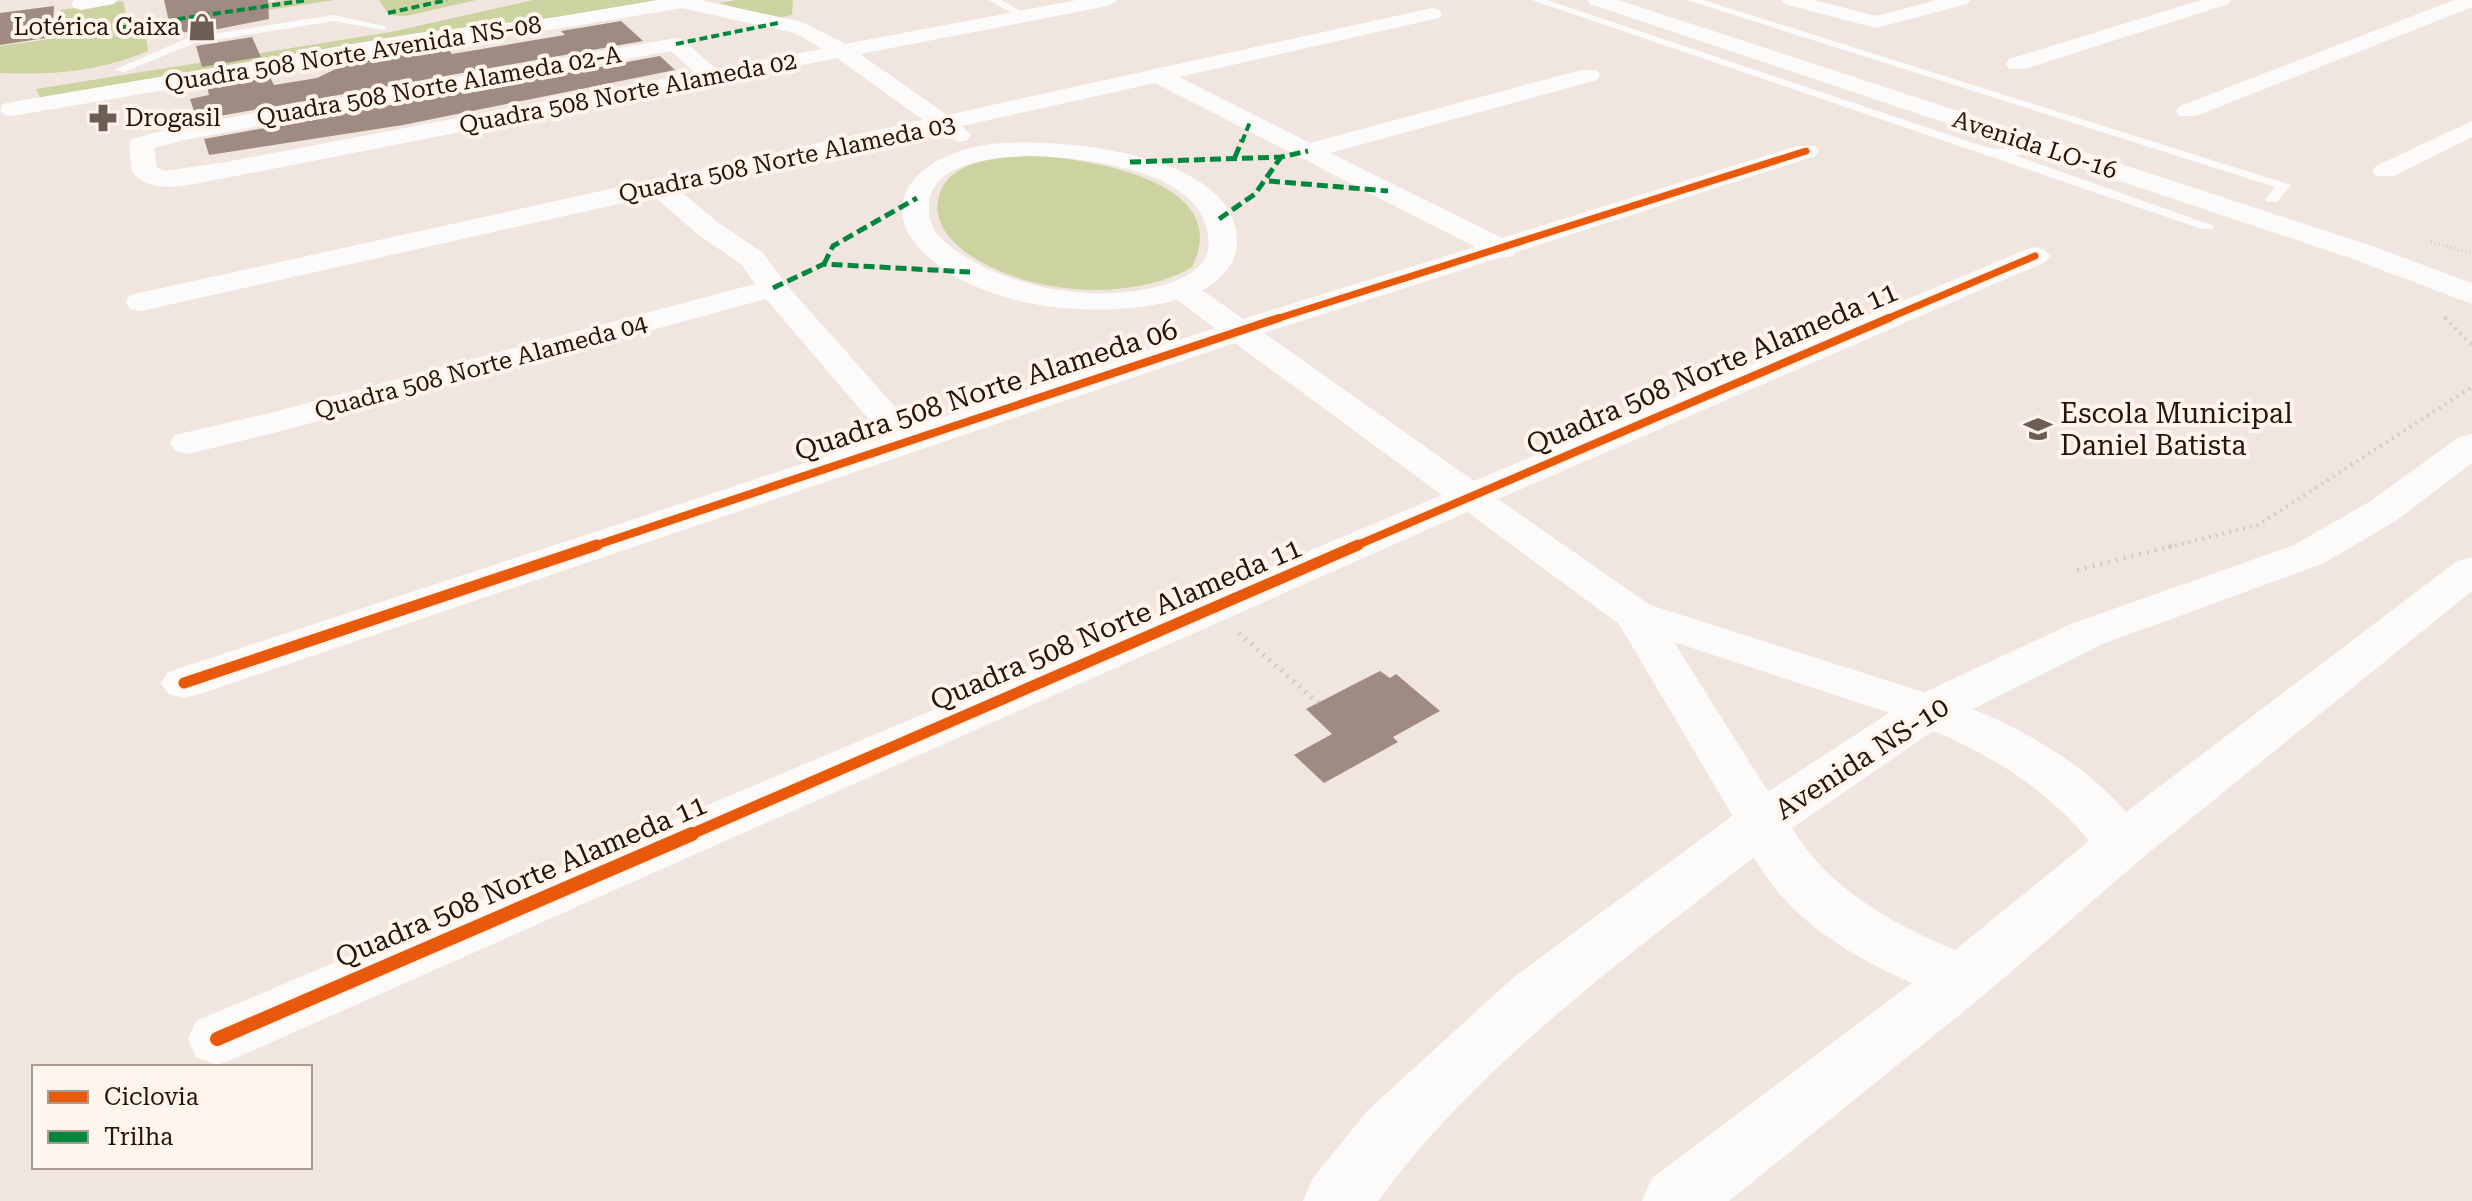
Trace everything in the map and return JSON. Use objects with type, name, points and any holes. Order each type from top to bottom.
[{"type":"street","points":[[81,4],[107,0]]},
{"type":"street","name":"Quadra 508 Norte Alameda 02","points":[[149,175],[165,179],[226,170],[1108,0]]},
{"type":"street","name":"Avenida LO-16","points":[[1597,0],[2358,251],[2472,294]]},
{"type":"street","name":"Avenida LO-16","points":[[1653,0],[1893,70],[1965,100],[2389,236]]},
{"type":"street","points":[[1791,0],[1864,21],[1883,22],[1960,0]]},
{"type":"street","points":[[2017,64],[2221,0]]},
{"type":"street","points":[[682,1],[804,21],[982,153]]},
{"type":"street","name":"Quadra 508 Norte Avenida NS-08","points":[[4,100],[550,24],[682,1]]},
{"type":"street","points":[[2188,111],[2470,1]]},
{"type":"street","name":"Quadra 508 Norte Avenida NS-08","points":[[4,100],[120,70],[383,27],[470,8]]},
{"type":"street","name":"Quadra 508 Norte Alameda 03","points":[[141,302],[1432,14]]},
{"type":"street","name":"Quadra 508 Norte Alameda 02-A","points":[[149,175],[145,171],[141,144],[181,133],[676,44],[712,77]]},
{"type":"street","points":[[1157,75],[1503,250]]},
{"type":"street","points":[[1308,151],[1589,75]]},
{"type":"street","points":[[2385,171],[2472,128]]},
{"type":"street","points":[[1051,148],[1106,156],[1152,169],[1189,188],[1212,208],[1219,219],[1224,244],[1214,269],[1182,290],[1118,301],[1073,300],[1007,286],[950,261],[923,236],[917,223],[917,198],[934,170],[982,153],[1051,148]]},
{"type":"street","name":"Quadra 508 Norte Alameda 06","points":[[184,683],[1242,330],[1503,250],[1806,151]]},
{"type":"street","name":"Quadra 508 Norte Alameda 06","points":[[660,187],[706,227],[753,259],[773,288],[906,441]]},
{"type":"street","name":"Quadra 508 Norte Alameda 11","points":[[217,1039],[2035,256]]},
{"type":"street","name":"Quadra 508 Norte Alameda 04","points":[[188,443],[281,421],[773,288]]},
{"type":"street","points":[[1182,290],[1242,330],[1635,615],[1966,724],[2037,762],[2089,805],[2122,844]]},
{"type":"street","name":"Avenida NS-10","points":[[1337,1201],[1391,1131],[1535,995],[1762,822],[1929,710],[2087,634],[2309,554],[2383,511],[2472,445]]},
{"type":"street","points":[[1676,1201],[1963,978],[2122,844],[2472,570]]},
{"type":"street","points":[[1635,615],[1762,822],[1774,848],[1793,874],[1817,899],[1882,945],[1963,978]]},
{"type":"lane","points":[[993,0],[1025,16]]},
{"type":"lane","points":[[1537,0],[2207,226]]},
{"type":"lane","points":[[1692,0],[1893,70],[1990,93],[2284,185],[2272,199]]},
{"type":"lane","points":[[120,70],[192,40],[270,32],[334,18],[383,27]]},
{"type":"lane","points":[[1640,35],[1674,26]]},
{"type":"lane","points":[[1707,58],[1742,48]]},
{"type":"lane","points":[[1965,100],[1990,93]]},
{"type":"lane","points":[[1886,118],[1915,105]]},
{"type":"lane","points":[[1994,153],[2047,149]]},
{"type":"path","points":[[2077,570],[2258,525],[2472,387]]},
{"type":"path","points":[[1211,609],[1318,703]]},
{"type":"green space","points":[[286,0],[335,0],[145,28],[148,51],[93,68],[0,73],[0,46],[64,37],[60,10],[123,1],[128,23]]},
{"type":"green space","points":[[379,0],[476,0],[406,16],[389,15]]},
{"type":"green space","points":[[533,0],[658,0],[551,19],[393,37],[41,99],[36,89],[391,32]]},
{"type":"green space","points":[[793,0],[792,15],[777,18],[719,3]]},
{"type":"green space","points":[[1046,156],[1127,172],[1155,183],[1178,197],[1194,215],[1200,239],[1192,267],[1166,279],[1136,286],[1104,290],[1071,288],[1007,274],[979,261],[948,235],[941,225],[937,207],[943,186],[953,175],[966,167],[998,158]]},
{"type":"building","points":[[164,0],[268,0],[269,19],[193,34],[193,31],[172,34]]},
{"type":"building","points":[[54,6],[52,37],[0,45],[0,13]]},
{"type":"building","points":[[621,21],[643,41],[197,120],[190,99],[209,95],[207,86],[269,75],[274,85],[317,78],[350,62],[446,46],[452,54],[565,35],[561,31]]},
{"type":"building","points":[[252,37],[261,57],[202,67],[196,46]]},
{"type":"building","points":[[660,56],[675,70],[403,125],[209,155],[204,139]]},
{"type":"building","points":[[1380,671],[1390,678],[1396,674],[1440,711],[1393,737],[1398,742],[1324,783],[1294,755],[1332,734],[1306,709]]},
{"type":"marked path","points":[[118,28],[308,0]]},
{"type":"marked path","points":[[388,13],[447,0]]},
{"type":"marked path","points":[[676,44],[778,23]]},
{"type":"marked path","points":[[1235,157],[1250,122]]},
{"type":"marked path","points":[[1130,162],[1281,157],[1308,151]]},
{"type":"marked path","points":[[1219,219],[1255,194],[1281,157]]},
{"type":"marked path","points":[[1269,181],[1388,191]]},
{"type":"marked path","points":[[824,264],[833,246],[917,198]]},
{"type":"marked path","points":[[773,288],[824,264],[970,272]]},
{"type":"cycle path","points":[[184,683],[1242,330],[1806,151]]},
{"type":"cycle path","points":[[217,1039],[2035,256]]},
{"type":"place","name":"Lotérica Caixa","points":[[202,27]]},
{"type":"place","name":"Drogasil","points":[[103,118]]},
{"type":"place","name":"Escola Municipal Daniel Batista","points":[[2038,429]]}]
